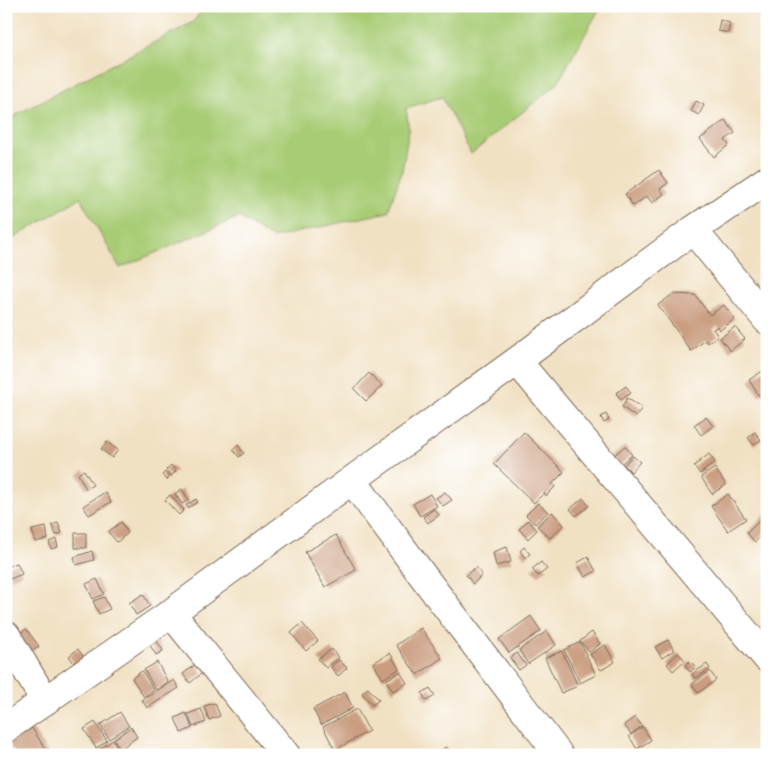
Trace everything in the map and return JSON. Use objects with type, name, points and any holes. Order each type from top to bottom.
[{"type":"street","points":[[6,728],[171,614],[693,230],[767,180]]},
{"type":"street","points":[[693,230],[767,320]]},
{"type":"street","points":[[517,361],[767,658]]},
{"type":"street","points":[[352,480],[422,576],[559,755]]},
{"type":"street","points":[[171,614],[286,755]]},
{"type":"street","points":[[6,635],[45,702]]},
{"type":"green space","points":[[205,6],[601,6],[557,84],[471,154],[442,97],[406,108],[409,130],[402,171],[388,212],[272,238],[239,217],[120,268],[80,198],[6,243],[6,120],[193,22]]},
{"type":"building","points":[[720,20],[730,23],[728,33],[718,31]]},
{"type":"building","points":[[696,101],[704,105],[699,115],[691,111]]},
{"type":"building","points":[[725,120],[735,133],[725,140],[729,145],[714,157],[700,139]]},
{"type":"building","points":[[659,170],[668,183],[660,189],[664,194],[652,203],[647,196],[633,206],[625,194]]},
{"type":"building","points":[[673,294],[695,295],[710,315],[724,305],[735,319],[720,330],[718,326],[713,329],[718,336],[708,343],[706,340],[691,351],[658,305]]},
{"type":"building","points":[[735,327],[745,339],[730,351],[720,338]]},
{"type":"building","points":[[764,370],[767,375],[767,391],[759,396],[749,380]]},
{"type":"building","points":[[369,373],[382,386],[366,401],[354,389]]},
{"type":"building","points":[[626,386],[631,393],[621,400],[616,393]]},
{"type":"building","points":[[627,398],[642,408],[636,417],[622,407]]},
{"type":"building","points":[[606,414],[609,420],[604,423],[601,417]]},
{"type":"building","points":[[706,417],[713,426],[701,435],[694,425]]},
{"type":"building","points":[[524,432],[564,472],[552,484],[555,487],[546,496],[544,493],[534,503],[494,464]]},
{"type":"building","points":[[755,432],[761,440],[754,445],[748,438]]},
{"type":"building","points":[[107,442],[118,450],[112,458],[101,449]]},
{"type":"building","points":[[238,445],[244,453],[239,457],[233,450]]},
{"type":"building","points":[[625,446],[632,455],[620,465],[613,456]]},
{"type":"building","points":[[709,454],[715,462],[700,474],[694,466]]},
{"type":"building","points":[[633,456],[640,462],[631,472],[624,465]]},
{"type":"building","points":[[171,465],[176,471],[171,476],[166,470]]},
{"type":"building","points":[[715,468],[726,485],[712,494],[701,477]]},
{"type":"building","points":[[84,470],[93,485],[86,489],[78,474]]},
{"type":"building","points":[[165,472],[169,477],[167,480],[162,475]]},
{"type":"building","points":[[182,489],[189,500],[182,504],[175,494]]},
{"type":"building","points":[[105,492],[111,502],[89,515],[83,506]]},
{"type":"building","points":[[445,492],[452,500],[443,506],[436,498]]},
{"type":"building","points":[[430,494],[437,506],[420,516],[413,504]]},
{"type":"building","points":[[728,494],[746,519],[728,531],[711,506]]},
{"type":"building","points":[[170,495],[184,510],[179,515],[165,500]]},
{"type":"building","points":[[583,498],[589,506],[576,516],[570,509]]},
{"type":"building","points":[[196,499],[198,502],[188,508],[186,505]]},
{"type":"building","points":[[538,503],[548,512],[535,524],[526,515]]},
{"type":"building","points":[[434,509],[439,515],[428,523],[423,517]]},
{"type":"building","points":[[552,512],[564,525],[550,538],[537,526]]},
{"type":"building","points":[[766,514],[767,530],[755,542],[747,533]]},
{"type":"building","points":[[528,520],[537,530],[528,539],[519,529]]},
{"type":"building","points":[[121,522],[128,533],[117,542],[108,532]]},
{"type":"building","points":[[58,523],[62,533],[56,535],[52,525]]},
{"type":"building","points":[[46,527],[48,539],[35,542],[32,530]]},
{"type":"building","points":[[75,533],[86,533],[86,548],[75,548]]},
{"type":"building","points":[[336,535],[356,570],[325,587],[305,552]]},
{"type":"building","points":[[56,539],[58,547],[51,549],[49,542]]},
{"type":"building","points":[[507,547],[511,562],[496,566],[493,552]]},
{"type":"building","points":[[524,547],[530,554],[525,558],[520,551]]},
{"type":"building","points":[[92,551],[94,560],[76,565],[74,557]]},
{"type":"building","points":[[588,557],[596,571],[585,577],[577,563]]},
{"type":"building","points":[[541,562],[547,569],[538,576],[532,569]]},
{"type":"building","points":[[17,563],[22,574],[10,579],[6,567]]},
{"type":"building","points":[[476,567],[482,575],[473,584],[466,575]]},
{"type":"building","points":[[97,579],[104,594],[93,599],[86,584]]},
{"type":"building","points":[[143,594],[150,606],[136,615],[129,603]]},
{"type":"building","points":[[104,597],[110,609],[99,614],[93,601]]},
{"type":"building","points":[[531,616],[541,631],[509,653],[499,639]]},
{"type":"building","points":[[302,623],[318,641],[306,651],[291,633]]},
{"type":"building","points":[[421,628],[442,658],[417,675],[396,645]]},
{"type":"building","points":[[26,629],[39,646],[29,654],[15,637]]},
{"type":"building","points":[[547,631],[556,645],[528,664],[519,650]]},
{"type":"building","points":[[592,632],[600,644],[589,652],[580,641]]},
{"type":"building","points":[[668,640],[674,650],[662,658],[655,647]]},
{"type":"building","points":[[157,641],[163,651],[156,655],[150,645]]},
{"type":"building","points":[[580,642],[596,675],[580,683],[564,650]]},
{"type":"building","points":[[605,645],[615,662],[601,670],[590,654]]},
{"type":"building","points":[[78,649],[85,659],[76,666],[69,656]]},
{"type":"building","points":[[332,649],[339,658],[326,668],[318,659]]},
{"type":"building","points":[[562,651],[578,686],[561,693],[545,658]]},
{"type":"building","points":[[390,653],[399,669],[383,679],[373,663]]},
{"type":"building","points":[[517,653],[526,665],[519,670],[510,658]]},
{"type":"building","points":[[678,653],[685,660],[673,671],[667,664]]},
{"type":"building","points":[[339,660],[347,668],[338,676],[331,667]]},
{"type":"building","points":[[690,661],[696,667],[690,672],[685,666]]},
{"type":"building","points":[[157,662],[168,682],[156,690],[144,670]]},
{"type":"building","points":[[196,664],[202,673],[190,683],[183,674]]},
{"type":"building","points":[[707,664],[710,669],[695,679],[692,674]]},
{"type":"building","points":[[142,671],[154,690],[144,697],[132,678]]},
{"type":"building","points":[[710,671],[716,680],[698,693],[692,684]]},
{"type":"building","points":[[400,672],[407,683],[393,691],[386,680]]},
{"type":"building","points":[[174,680],[179,688],[147,708],[142,700]]},
{"type":"building","points":[[368,688],[379,700],[372,705],[362,693]]},
{"type":"building","points":[[430,688],[435,696],[426,701],[422,693]]},
{"type":"building","points":[[345,692],[353,708],[321,725],[313,709]]},
{"type":"building","points":[[215,703],[220,716],[209,720],[204,706]]},
{"type":"building","points":[[201,709],[206,722],[193,727],[188,714]]},
{"type":"building","points":[[357,709],[369,731],[335,750],[323,727]]},
{"type":"building","points":[[120,712],[129,726],[109,739],[100,725]]},
{"type":"building","points":[[186,713],[192,728],[181,733],[175,718]]},
{"type":"building","points":[[635,717],[642,726],[631,734],[624,725]]},
{"type":"building","points":[[95,722],[107,741],[96,748],[84,729]]},
{"type":"building","points":[[131,727],[137,737],[120,749],[114,739]]},
{"type":"building","points":[[643,727],[651,740],[637,749],[629,736]]},
{"type":"building","points":[[32,728],[49,755],[16,755],[8,743]]},
{"type":"building","points":[[113,740],[119,750],[112,755],[104,755],[100,749]]},
{"type":"building","points":[[446,747],[451,755],[434,755]]}]
